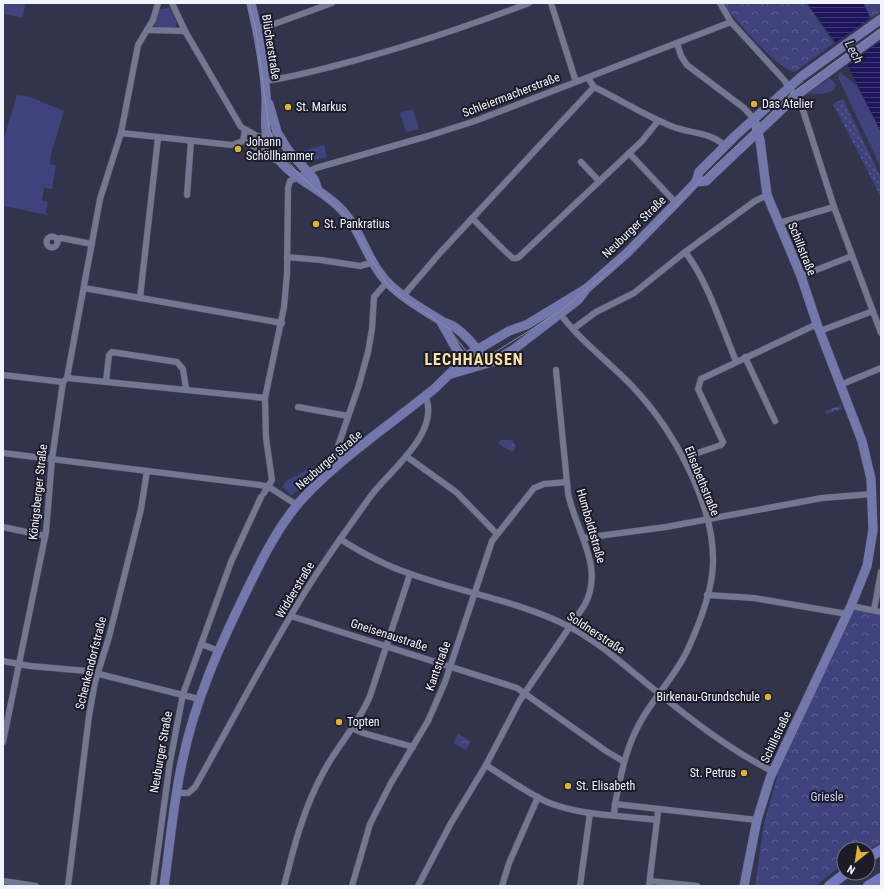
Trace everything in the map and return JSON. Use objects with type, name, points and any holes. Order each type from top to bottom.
[{"type":"main road","points":[[868,886],[881,878]]},
{"type":"street","name":"Königsberger Straße","points":[[3,742],[45,536],[52,459],[65,380],[100,199],[121,133],[138,45],[157,9],[158,3]]},
{"type":"street","points":[[172,3],[185,31],[245,130],[259,137],[277,132]]},
{"type":"street","name":"Blücherstraße","points":[[251,3],[257,28],[266,95],[267,136],[271,148],[279,159],[296,176],[305,184],[318,190],[348,217],[387,282],[403,296],[440,320],[454,327],[477,349]]},
{"type":"street","points":[[257,28],[266,27],[332,3]]},
{"type":"street","points":[[264,81],[310,72],[432,39],[529,3]]},
{"type":"street","points":[[551,3],[576,82]]},
{"type":"street","points":[[720,3],[731,22],[789,86],[801,104],[811,131],[834,207],[881,333]]},
{"type":"street","name":"Neuburger Straße","points":[[451,374],[479,364],[492,362],[514,349],[627,253],[696,182],[699,172],[789,86],[810,69],[881,19]]},
{"type":"street","name":"Schleiermacherstraße","points":[[296,176],[445,131],[588,78],[731,22]]},
{"type":"street","points":[[147,30],[185,31]]},
{"type":"street","name":"Neuburger Straße","points":[[696,182],[706,181],[796,96],[818,78],[881,33]]},
{"type":"street","points":[[677,43],[687,65],[744,108],[754,119]]},
{"type":"street","points":[[588,78],[594,87],[658,121],[679,129],[708,135],[719,140],[725,146]]},
{"type":"street","points":[[403,296],[472,218],[594,87]]},
{"type":"street","name":"Blücherstraße","points":[[266,95],[277,132],[288,150],[314,179],[318,190]]},
{"type":"street","name":"Schillstraße","points":[[744,886],[757,820],[772,771],[849,610],[865,570],[872,540],[872,494],[864,448],[818,327],[801,276],[767,195],[758,132],[754,119]]},
{"type":"street","points":[[472,218],[508,255],[512,258],[519,257],[629,153],[658,121]]},
{"type":"street","points":[[243,141],[245,130]]},
{"type":"street","points":[[121,133],[232,145],[243,141],[262,150],[275,160],[279,159]]},
{"type":"street","points":[[140,298],[158,138]]},
{"type":"street","points":[[187,195],[191,141]]},
{"type":"street","points":[[629,153],[676,203]]},
{"type":"street","points":[[581,162],[599,180]]},
{"type":"street","points":[[269,487],[272,480],[272,474],[266,438],[265,398],[282,323],[287,257],[288,185],[296,176]]},
{"type":"street","points":[[573,329],[596,312],[634,293],[685,252],[755,201],[767,195]]},
{"type":"street","points":[[779,223],[834,207]]},
{"type":"street","points":[[57,240],[61,238],[92,244]]},
{"type":"street","points":[[685,252],[691,259],[708,294],[736,361]]},
{"type":"street","points":[[801,276],[852,256]]},
{"type":"street","points":[[287,257],[321,260],[354,266],[364,266],[374,262]]},
{"type":"street","points":[[340,464],[337,457],[337,449],[368,350],[372,329],[374,297],[387,282]]},
{"type":"street","points":[[84,288],[282,323]]},
{"type":"street","name":"Neuburger Straße","points":[[164,886],[184,755],[199,699],[219,651],[264,556],[297,505],[340,464],[451,374],[464,358],[508,331],[558,311]]},
{"type":"street","name":"Elisabethstraße","points":[[558,311],[573,329],[644,400],[666,427],[683,458],[707,519],[713,556],[712,572],[707,595],[687,650],[673,677],[642,720],[623,761],[614,815]]},
{"type":"street","points":[[683,458],[721,445],[723,442],[698,388],[698,385],[704,377],[745,357],[818,327],[873,311]]},
{"type":"street","name":"Blücherstraße","points":[[440,320],[458,352],[464,358]]},
{"type":"street","points":[[464,358],[479,364],[477,349]]},
{"type":"street","points":[[106,381],[109,355],[112,352],[177,362],[183,369],[186,389]]},
{"type":"street","points":[[745,357],[775,421]]},
{"type":"street","points":[[840,385],[881,368]]},
{"type":"street","name":"Humboldtstraße","points":[[418,886],[451,823],[486,765],[525,693],[589,598],[593,583],[590,561],[571,506],[567,482],[556,370]]},
{"type":"street","points":[[3,375],[65,380],[106,381],[265,398]]},
{"type":"street","name":"Widderstraße","points":[[177,793],[188,793],[195,787],[309,585],[371,496],[406,456],[420,436],[428,417],[428,406],[425,396]]},
{"type":"street","points":[[298,407],[348,416]]},
{"type":"street","points":[[3,453],[269,487],[297,505]]},
{"type":"street","points":[[406,456],[456,492],[496,533]]},
{"type":"street","name":"Schenkendorfstraße","points":[[68,886],[89,716],[98,674],[141,509],[147,471]]},
{"type":"street","name":"Kantstraße","points":[[352,886],[370,824],[385,793],[413,747],[436,703],[451,666],[489,548],[496,533],[534,488],[544,484],[567,482]]},
{"type":"street","name":"Neuburger Straße","points":[[153,886],[170,762],[184,694],[231,562],[262,495],[269,487]]},
{"type":"street","points":[[583,538],[661,528],[822,498],[872,494]]},
{"type":"street","points":[[3,527],[45,536]]},
{"type":"street","name":"Soldnerstraße","points":[[340,539],[378,560],[410,574],[538,613],[570,627],[614,656],[715,737],[772,771]]},
{"type":"street","points":[[874,610],[881,572]]},
{"type":"street","points":[[284,886],[297,836],[316,787],[369,699],[410,574]]},
{"type":"street","points":[[707,595],[754,598],[849,610],[874,610],[881,612]]},
{"type":"street","name":"Gneisenaustraße","points":[[291,616],[510,686],[525,693],[606,751],[623,761]]},
{"type":"street","points":[[201,644],[219,651]]},
{"type":"street","points":[[3,661],[19,665],[87,671],[184,694],[199,699]]},
{"type":"street","points":[[352,728],[363,733],[413,747]]},
{"type":"street","points":[[486,765],[548,802],[590,813],[657,820]]},
{"type":"street","points":[[502,886],[511,858],[538,797]]},
{"type":"street","points":[[615,804],[757,820]]},
{"type":"street","points":[[658,810],[650,884],[697,886]]},
{"type":"street","points":[[580,886],[590,813]]},
{"type":"street","points":[[3,881],[36,886]]},
{"type":"green space","points":[[3,3],[25,3],[23,18],[3,14]]},
{"type":"green space","points":[[723,3],[806,3],[834,43],[795,72],[788,70],[757,43]]},
{"type":"green space","points":[[863,3],[881,3],[881,11],[871,18]]},
{"type":"green space","points":[[169,8],[176,20],[175,28],[157,27],[154,24],[160,9]]},
{"type":"green space","points":[[840,72],[857,86],[881,132],[881,168],[838,77]]},
{"type":"green space","points":[[830,78],[836,85],[834,89],[824,94],[807,94]]},
{"type":"green space","points":[[17,95],[30,97],[64,111],[51,154],[50,164],[56,165],[52,189],[44,188],[42,201],[48,202],[46,212],[48,215],[3,206],[3,141]]},
{"type":"green space","points":[[843,99],[881,178],[881,197],[833,104]]},
{"type":"green space","points":[[413,109],[419,129],[406,132],[400,113]]},
{"type":"green space","points":[[324,145],[327,157],[306,162],[303,151]]},
{"type":"green space","points":[[841,405],[842,409],[826,414],[825,411]]},
{"type":"green space","points":[[501,440],[512,440],[516,446],[513,452],[498,444]]},
{"type":"green space","points":[[331,457],[293,495],[282,487],[286,481]]},
{"type":"green space","name":"Griesle","points":[[855,610],[881,614],[881,843],[876,846],[876,841],[836,841],[836,870],[816,886],[755,886],[764,823],[780,767]]},
{"type":"green space","points":[[458,734],[471,741],[466,750],[453,743]]},
{"type":"water","name":"Lech","points":[[807,3],[863,3],[881,39],[881,132],[838,46]]},
{"type":"pier","points":[[873,16],[881,34],[881,41],[845,67],[834,44]]},
{"type":"tram line","points":[[249,3],[256,30],[269,129],[279,151],[300,175],[346,216],[386,283],[402,297],[449,329],[469,355],[480,358],[492,354],[559,312],[613,268],[715,166],[793,92],[881,29]]},
{"type":"place","name":"Das Atelier","points":[[754,104]]},
{"type":"place","name":"St. Markus","points":[[288,107]]},
{"type":"place","name":"Johann Schöllhammer","points":[[238,149]]},
{"type":"place","name":"St. Pankratius","points":[[316,224]]},
{"type":"place","name":"Birkenau-Grundschule","points":[[768,697]]},
{"type":"place","name":"Topten","points":[[339,722]]},
{"type":"place","name":"St. Petrus","points":[[744,773]]},
{"type":"place","name":"St. Elisabeth","points":[[568,786]]},
{"type":"district","name":"LECHHAUSEN","points":[[474,359]]}]
